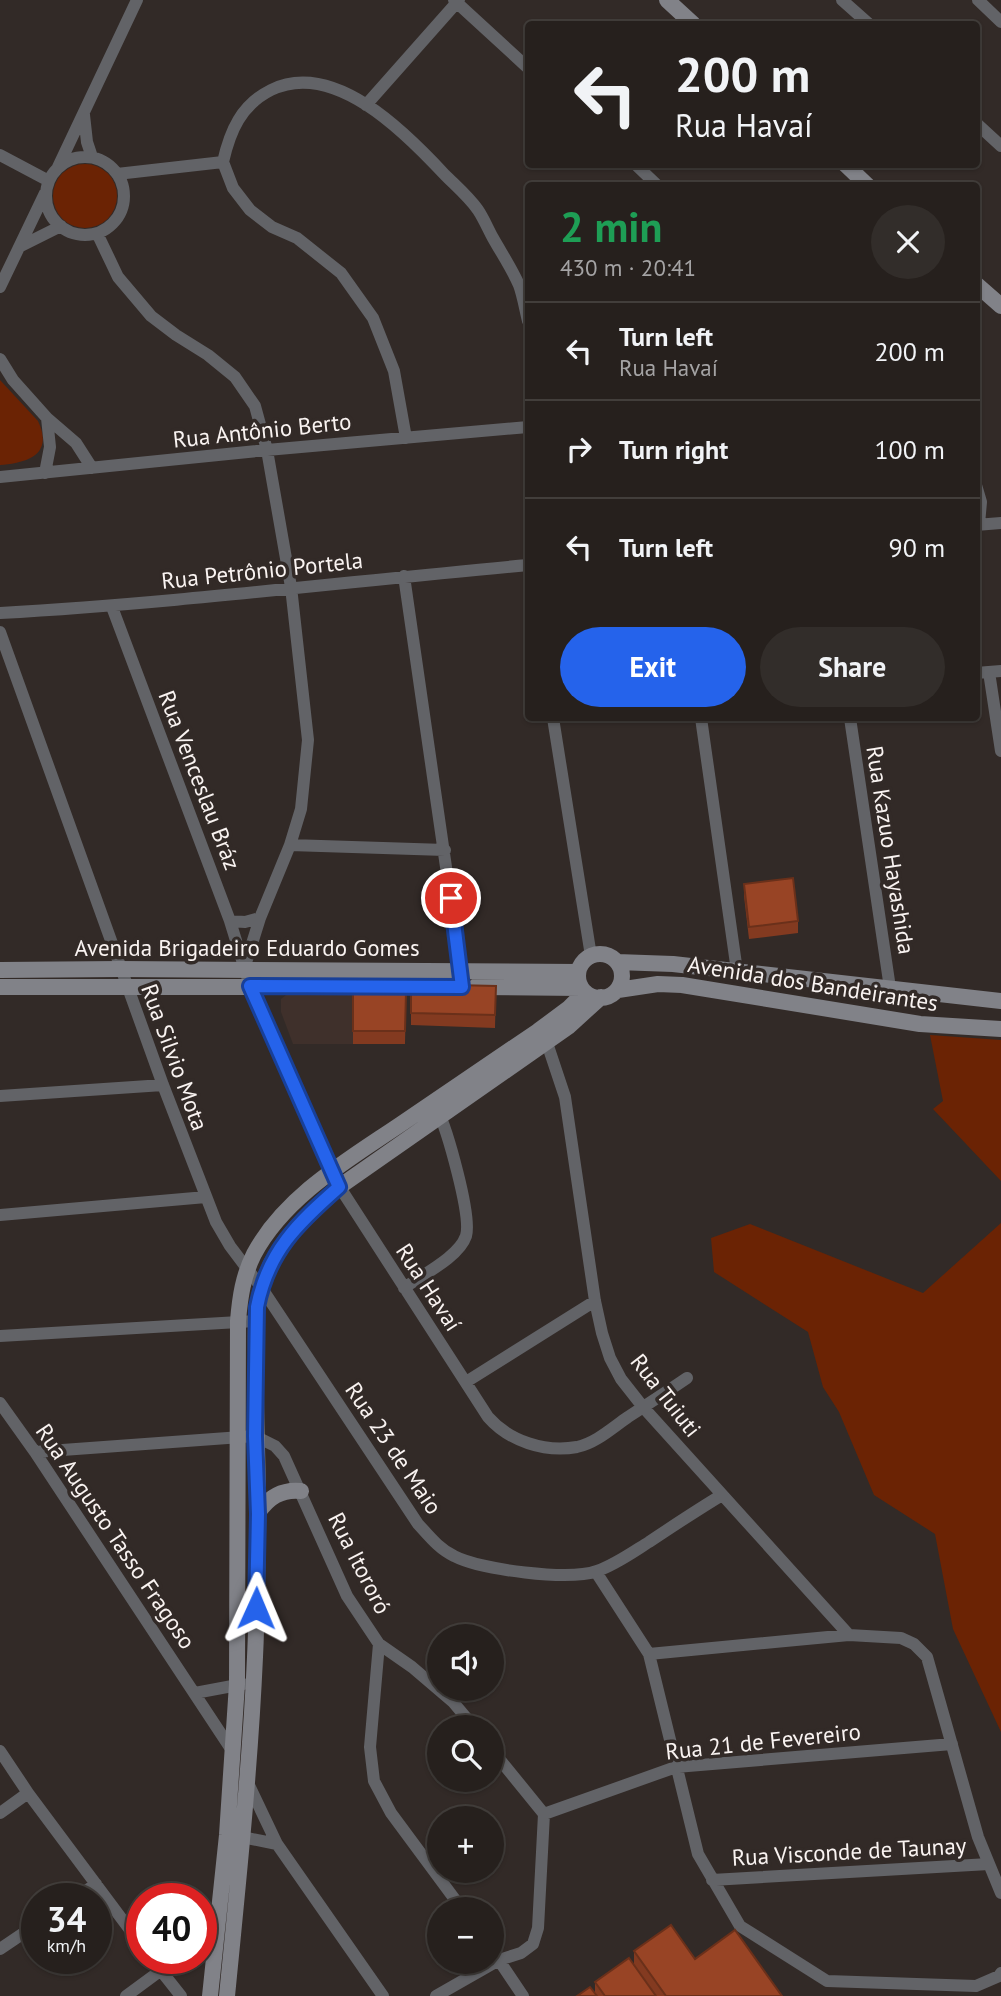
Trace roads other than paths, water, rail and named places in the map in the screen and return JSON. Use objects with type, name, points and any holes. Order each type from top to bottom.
[{"type":"street","points":[[0,286],[137,0]]},
{"type":"street","points":[[667,0],[690,21]]},
{"type":"street","points":[[842,0],[866,21]]},
{"type":"street","points":[[978,0],[1001,22]]},
{"type":"street","points":[[366,104],[456,1],[525,65]]},
{"type":"street","points":[[406,438],[394,370],[373,317],[341,273],[297,238],[272,227],[250,210],[233,188],[223,162],[228,139],[239,115],[258,96],[282,85],[308,82],[334,87],[366,104],[430,159],[478,210],[519,287],[525,310]]},
{"type":"street","points":[[84,111],[87,142],[92,157]]},
{"type":"street","points":[[980,127],[1001,146]]},
{"type":"street","points":[[0,155],[47,187]]},
{"type":"street","points":[[47,187],[49,211],[61,226],[78,234],[97,233],[112,224],[122,209],[124,191],[117,174],[106,163],[92,157],[80,157],[68,160],[58,168]]},
{"type":"street","points":[[117,174],[223,162]]},
{"type":"street","points":[[639,168],[654,182]]},
{"type":"street","points":[[849,168],[864,182]]},
{"type":"street","points":[[19,247],[61,226]]},
{"type":"street","points":[[97,233],[118,277],[151,316],[235,377],[255,406],[267,450],[291,587],[308,740],[302,809],[260,918],[244,969]]},
{"type":"street","points":[[980,288],[1001,306]]},
{"type":"street","points":[[0,359],[6,378],[76,443],[92,468]]},
{"type":"street","points":[[45,473],[50,447],[47,418]]},
{"type":"street","name":"Rua Antônio Berto","points":[[0,477],[525,427]]},
{"type":"street","points":[[980,524],[1001,523]]},
{"type":"street","name":"Rua Petrônio Portela","points":[[0,613],[112,607],[525,565]]},
{"type":"street","points":[[404,576],[462,979]]},
{"type":"street","name":"Rua Venceslau Bráz","points":[[112,607],[230,920],[244,969]]},
{"type":"street","name":"Rua Silvio Mota","points":[[0,632],[120,969],[206,1198],[216,1222],[261,1287]]},
{"type":"street","points":[[989,672],[1001,751]]},
{"type":"street","points":[[553,721],[591,956]]},
{"type":"street","points":[[701,721],[737,971]]},
{"type":"street","name":"Rua Kazuo Hayashida","points":[[850,721],[890,988]]},
{"type":"street","points":[[290,845],[445,850]]},
{"type":"street","points":[[230,920],[245,922],[260,918]]},
{"type":"street","points":[[210,1996],[246,1780],[237,1438],[238,1321],[240,1294],[247,1270],[271,1229],[330,1172],[547,1043],[568,1027],[586,987],[585,960],[591,956],[605,954],[617,962],[622,976],[618,990],[606,997],[586,987]]},
{"type":"street","name":"Avenida dos Bandeirantes","points":[[617,962],[673,964],[1001,1001]]},
{"type":"street","name":"Avenida Brigadeiro Eduardo Gomes","points":[[0,970],[244,969],[586,987]]},
{"type":"street","name":"Rua Havaí","points":[[244,969],[330,1172],[488,1417],[499,1429],[513,1438],[531,1444],[576,1447],[594,1440],[687,1378]]},
{"type":"street","name":"Avenida Brigadeiro Eduardo Gomes","points":[[0,987],[250,986],[462,979]]},
{"type":"street","name":"Avenida dos Bandeirantes","points":[[618,990],[646,985],[682,985],[920,1024],[1001,1029]]},
{"type":"street","points":[[227,1996],[235,1836],[233,1751],[245,1684],[258,1514],[255,1436],[256,1321],[261,1287],[285,1240],[307,1214],[554,1019],[586,987]]},
{"type":"street","name":"Rua Tuiuti","points":[[547,1043],[565,1097],[595,1301],[610,1358],[621,1379],[643,1407],[849,1635]]},
{"type":"street","points":[[0,1096],[163,1085]]},
{"type":"street","points":[[404,1288],[455,1252],[466,1235],[467,1213],[437,1109]]},
{"type":"street","points":[[0,1215],[206,1198]]},
{"type":"street","name":"Rua 23 de Maio","points":[[261,1287],[418,1524],[435,1543],[454,1556],[499,1570],[562,1575],[596,1572],[722,1495]]},
{"type":"street","points":[[466,1382],[595,1301]]},
{"type":"street","points":[[0,1336],[256,1321]]},
{"type":"street","name":"Rua Augusto Tasso Fragoso","points":[[0,1403],[233,1751],[277,1844],[383,1996]]},
{"type":"street","points":[[35,1452],[255,1436]]},
{"type":"street","name":"Rua Itororó","points":[[255,1436],[275,1446],[284,1456],[347,1596],[379,1644],[412,1667],[453,1702],[464,1715]]},
{"type":"street","points":[[258,1514],[264,1503],[275,1495],[301,1490]]},
{"type":"street","points":[[596,1572],[649,1654],[698,1854],[740,1926],[827,1981],[976,1986],[1000,1974]]},
{"type":"street","points":[[649,1654],[849,1635],[901,1639],[914,1644],[927,1657],[978,1838],[1001,1893]]},
{"type":"street","points":[[379,1644],[370,1747],[374,1781],[391,1813],[453,1897]]},
{"type":"street","points":[[195,1693],[245,1684]]},
{"type":"street","name":"Rua 21 de Fevereiro","points":[[544,1814],[676,1767],[952,1744]]},
{"type":"street","points":[[0,1751],[95,1883]]},
{"type":"street","points":[[504,1765],[544,1814],[538,1928],[533,1944],[521,1953],[504,1954]]},
{"type":"street","points":[[0,1812],[28,1793]]},
{"type":"street","points":[[235,1836],[277,1844]]},
{"type":"street","name":"Rua Visconde de Taunay","points":[[712,1880],[989,1864]]},
{"type":"street","points":[[112,1906],[126,1924]]},
{"type":"street","points":[[0,1949],[21,1935]]},
{"type":"street","points":[[504,1968],[523,1996]]},
{"type":"street","points":[[126,1996],[156,1974]]},
{"type":"street","points":[[163,1974],[181,1996]]},
{"type":"street","points":[[436,1996],[468,1974]]}]
